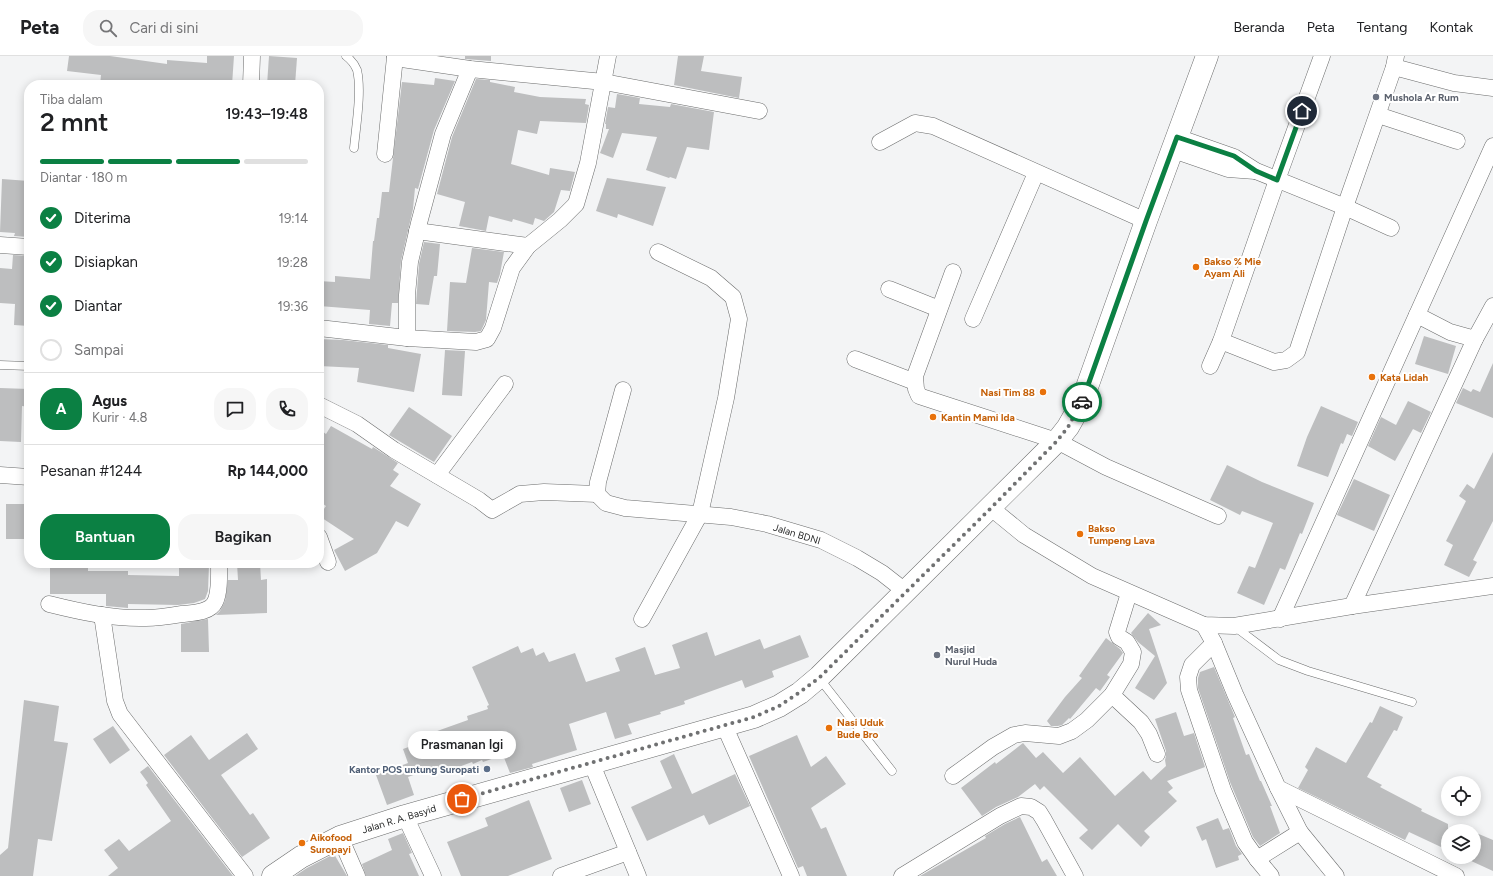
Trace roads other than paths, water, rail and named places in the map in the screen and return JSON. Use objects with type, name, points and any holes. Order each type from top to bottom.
[{"type":"main road","name":"Jalan R. A. Basyid","points":[[273,876],[301,857],[340,837],[405,816],[591,762],[754,717],[779,706],[819,678],[905,591],[991,508],[1057,441],[1068,427],[1081,404],[1207,56]]},
{"type":"street","points":[[250,80],[252,56]]},
{"type":"street","points":[[385,154],[395,56],[470,69],[604,82],[759,111]]},
{"type":"street","points":[[324,329],[407,338],[476,342],[487,339],[493,328],[512,268],[528,246],[560,220],[576,204],[588,163],[608,56]]},
{"type":"street","points":[[1210,366],[1221,341],[1322,56]]},
{"type":"street","points":[[1221,341],[1274,362],[1286,360],[1297,352],[1395,61],[1454,83],[1493,88]]},
{"type":"street","points":[[407,338],[407,295],[410,262],[417,231],[443,134],[470,69]]},
{"type":"street","points":[[1378,115],[1458,141]]},
{"type":"street","points":[[880,142],[915,123],[933,126],[1146,221]]},
{"type":"street","points":[[1175,144],[1228,169],[1256,171],[1345,207],[1391,228]]},
{"type":"street","points":[[1280,619],[1493,146]]},
{"type":"street","points":[[973,319],[1036,173]]},
{"type":"street","points":[[417,231],[528,246]]},
{"type":"street","points":[[0,245],[24,247]]},
{"type":"street","points":[[642,619],[700,514],[726,398],[739,319],[733,297],[711,278],[658,252]]},
{"type":"street","points":[[953,272],[915,376],[916,389],[919,396],[1057,441],[1106,467],[1218,516]]},
{"type":"street","points":[[889,289],[939,309]]},
{"type":"street","points":[[1352,606],[1475,339],[1493,306]]},
{"type":"street","points":[[1417,315],[1450,332],[1475,339]]},
{"type":"street","points":[[855,359],[915,382]]},
{"type":"street","points":[[437,476],[505,384]]},
{"type":"street","points":[[324,408],[357,424],[394,450],[479,500],[492,510],[505,501],[520,494],[544,492],[597,494],[598,482],[623,390]]},
{"type":"street","points":[[0,475],[24,477]]},
{"type":"street","name":"Jalan BDNI","points":[[597,494],[606,503],[625,508],[731,517],[767,524],[820,540],[857,558],[882,573],[905,591]]},
{"type":"street","points":[[991,508],[1024,535],[1092,576],[1204,625],[1234,626],[1352,606],[1493,586]]},
{"type":"street","points":[[324,551],[328,562]]},
{"type":"street","points":[[49,604],[102,615],[146,618],[198,613],[208,610],[215,603],[219,568]]},
{"type":"street","points":[[953,776],[993,747],[1014,735],[1025,733],[1059,736],[1072,731],[1087,720],[1112,695],[1131,664],[1133,652],[1127,642],[1116,632],[1129,593]]},
{"type":"street","points":[[102,615],[117,708],[245,876]]},
{"type":"street","points":[[1204,625],[1214,643],[1235,694],[1300,832],[1336,876]]},
{"type":"street","points":[[1214,643],[1192,666],[1188,678],[1189,690],[1202,731],[1245,842],[1271,876]]},
{"type":"street","points":[[1112,695],[1140,722],[1149,734],[1157,754]]},
{"type":"street","points":[[724,725],[791,876]]},
{"type":"street","points":[[591,762],[638,876]]},
{"type":"street","points":[[1278,788],[1456,876]]},
{"type":"street","points":[[902,876],[1000,816],[1021,806],[1031,807],[1039,812],[1075,876]]},
{"type":"street","points":[[405,816],[433,876]]},
{"type":"street","points":[[1257,859],[1300,832]]},
{"type":"street","points":[[340,837],[357,876]]},
{"type":"street","points":[[561,876],[628,852]]},
{"type":"lane","points":[[346,56],[356,68],[359,82],[354,148]]},
{"type":"lane","points":[[0,364],[24,366]]},
{"type":"lane","points":[[1234,626],[1279,660],[1308,671],[1412,702]]},
{"type":"lane","points":[[819,678],[892,771]]},
{"type":"place","name":"Mushola Ar Rum","points":[[1376,97]]},
{"type":"place","name":"Bakso % Mie Ayam Ali","points":[[1196,267]]},
{"type":"place","name":"Kata Lidah","points":[[1372,377]]},
{"type":"place","name":"Nasi Tim 88","points":[[1043,392]]},
{"type":"place","name":"Kantin Mami Ida","points":[[933,417]]},
{"type":"place","name":"Bakso Tumpeng Lava","points":[[1080,534]]},
{"type":"place","name":"Masjid Nurul Huda","points":[[937,655]]},
{"type":"place","name":"Nasi Uduk Bude Bro","points":[[829,728]]},
{"type":"place","name":"Kantor POS untung Suropati","points":[[487,769]]},
{"type":"place","name":"Prasmanan Igi","points":[[462,799]]},
{"type":"place","name":"Aikofood Suropayi","points":[[302,843]]}]
